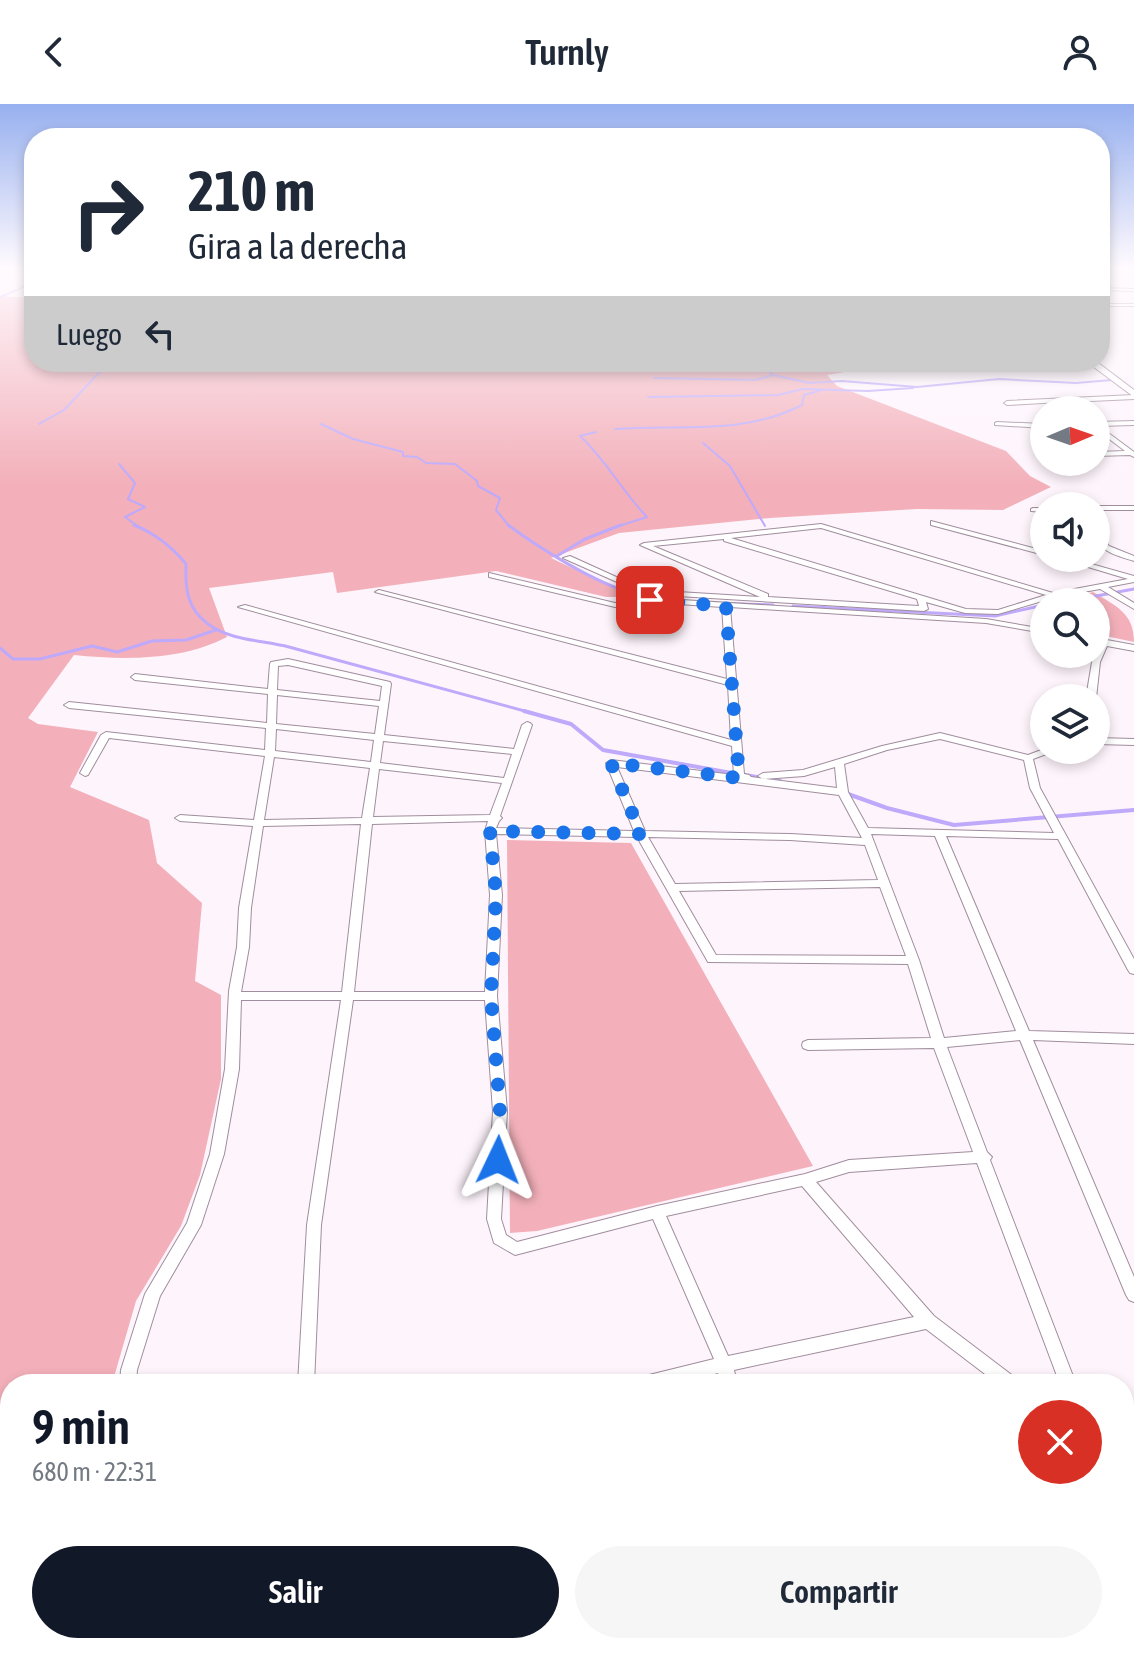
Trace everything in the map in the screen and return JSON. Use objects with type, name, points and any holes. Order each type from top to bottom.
[{"type":"main road","points":[[1110,366],[1134,384]]},
{"type":"main road","points":[[1104,372],[1134,395]]},
{"type":"main road","points":[[1122,385],[1134,384]]},
{"type":"street","points":[[1110,397],[1134,395]]},
{"type":"street","points":[[1007,403],[1030,402]]},
{"type":"street","points":[[1110,424],[1134,423]]},
{"type":"street","points":[[997,424],[1030,425]]},
{"type":"street","points":[[1110,436],[1133,453]]},
{"type":"street","points":[[1110,454],[1133,453]]},
{"type":"street","points":[[1110,508],[1134,508]]},
{"type":"street","points":[[934,523],[1030,549]]},
{"type":"street","points":[[789,609],[775,600],[644,545],[821,526],[1030,588]]},
{"type":"street","points":[[723,537],[965,611],[998,612],[1030,602]]},
{"type":"street","points":[[1110,550],[1134,559]]},
{"type":"street","points":[[567,558],[644,592],[924,609],[921,598]]},
{"type":"street","points":[[1110,572],[1134,579]]},
{"type":"street","points":[[492,575],[615,605],[650,600],[986,621],[1030,629]]},
{"type":"street","points":[[1097,588],[1134,579]]},
{"type":"street","points":[[1103,587],[1134,607]]},
{"type":"street","points":[[379,592],[731,683]]},
{"type":"street","points":[[726,606],[739,778]]},
{"type":"street","points":[[242,607],[736,744]]},
{"type":"street","points":[[1110,644],[1134,648]]},
{"type":"street","points":[[129,1374],[153,1294],[194,1225],[217,1154],[232,1069],[235,996],[257,823],[270,752],[274,664],[298,662],[387,684],[367,820],[348,995],[314,1225],[307,1374]]},
{"type":"street","points":[[135,677],[384,704]]},
{"type":"street","points":[[69,705],[518,752]]},
{"type":"street","points":[[527,725],[494,824],[496,895],[491,996],[500,1111],[494,1219],[499,1239],[515,1249],[657,1212],[805,1180],[849,1166],[985,1157]]},
{"type":"street","points":[[85,773],[106,735],[508,781]]},
{"type":"street","points":[[739,778],[804,773],[885,748],[940,736],[1028,758],[1035,788],[1134,970]]},
{"type":"street","points":[[1110,741],[1134,742]]},
{"type":"street","points":[[843,792],[611,763],[641,834],[712,959],[913,960]]},
{"type":"street","points":[[839,763],[843,792],[867,836],[913,960],[939,1043],[985,1157],[1064,1374]]},
{"type":"street","points":[[180,818],[257,823],[367,820],[494,824],[641,834],[867,836],[939,833],[1060,836]]},
{"type":"street","points":[[939,833],[1134,1295]]},
{"type":"street","points":[[671,888],[883,883]]},
{"type":"street","points":[[235,996],[491,996]]},
{"type":"street","points":[[808,1045],[939,1043],[1024,1035],[1134,1039]]},
{"type":"street","points":[[805,1180],[928,1321],[998,1374]]},
{"type":"street","points":[[657,1212],[726,1374]]},
{"type":"street","points":[[684,1374],[928,1321]]},
{"type":"shaded area","points":[[0,339],[24,339],[24,372],[844,372],[827,375],[837,386],[1006,451],[1030,476],[1051,487],[1041,492],[1030,492],[1030,497],[1003,510],[917,509],[770,518],[619,533],[551,558],[633,597],[606,597],[496,571],[337,593],[333,572],[209,588],[227,637],[172,655],[113,658],[74,655],[28,718],[38,724],[98,732],[70,787],[149,820],[157,863],[202,903],[195,981],[221,995],[221,1079],[200,1175],[181,1226],[136,1301],[115,1374],[0,1374]]},
{"type":"shaded area","points":[[1110,602],[1127,617],[1134,642],[1110,637]]},
{"type":"shaded area","points":[[507,840],[631,843],[813,1166],[537,1231],[510,1233]]},
{"type":"waterway","points":[[39,424],[64,410],[100,372]]},
{"type":"waterway","points":[[770,372],[773,375]]},
{"type":"waterway","points":[[654,378],[756,380],[773,375]]},
{"type":"waterway","points":[[773,375],[809,383],[842,381],[917,387],[999,379],[1076,383],[1112,380]]},
{"type":"waterway","points":[[648,397],[778,395],[803,389],[868,391],[913,388]]},
{"type":"waterway","points":[[615,429],[710,427],[756,421],[802,405],[804,395],[819,391]]},
{"type":"waterway","points":[[321,424],[353,439],[403,452],[403,456],[417,457],[426,463],[455,464],[477,481],[478,486],[500,498],[496,510],[509,526]]},
{"type":"waterway","points":[[596,432],[580,436],[647,517],[616,527]]},
{"type":"waterway","points":[[703,443],[730,466],[765,526]]},
{"type":"waterway","points":[[119,464],[135,483],[128,499],[145,507],[125,517],[139,527]]},
{"type":"waterway","points":[[134,525],[163,541],[186,564],[187,590],[192,605],[201,618],[217,630],[532,713]]},
{"type":"waterway","points":[[557,556],[585,539],[621,525]]},
{"type":"waterway","points":[[509,526],[568,564],[632,593],[684,602],[773,605]]},
{"type":"waterway","points":[[1110,593],[1134,589]]},
{"type":"waterway","points":[[793,606],[995,616],[1030,608]]},
{"type":"waterway","points":[[0,648],[13,659],[40,659],[92,646],[117,652],[152,641],[186,640],[216,630]]},
{"type":"waterway","points":[[524,711],[571,724],[603,750],[737,774]]},
{"type":"waterway","points":[[745,775],[780,781]]},
{"type":"waterway","points":[[848,794],[887,808],[954,825],[1134,810]]},
{"type":"route","points":[[498,1160],[500,1111],[491,996],[496,895],[490,831],[641,834],[611,763],[739,778],[726,606],[650,600]]}]
